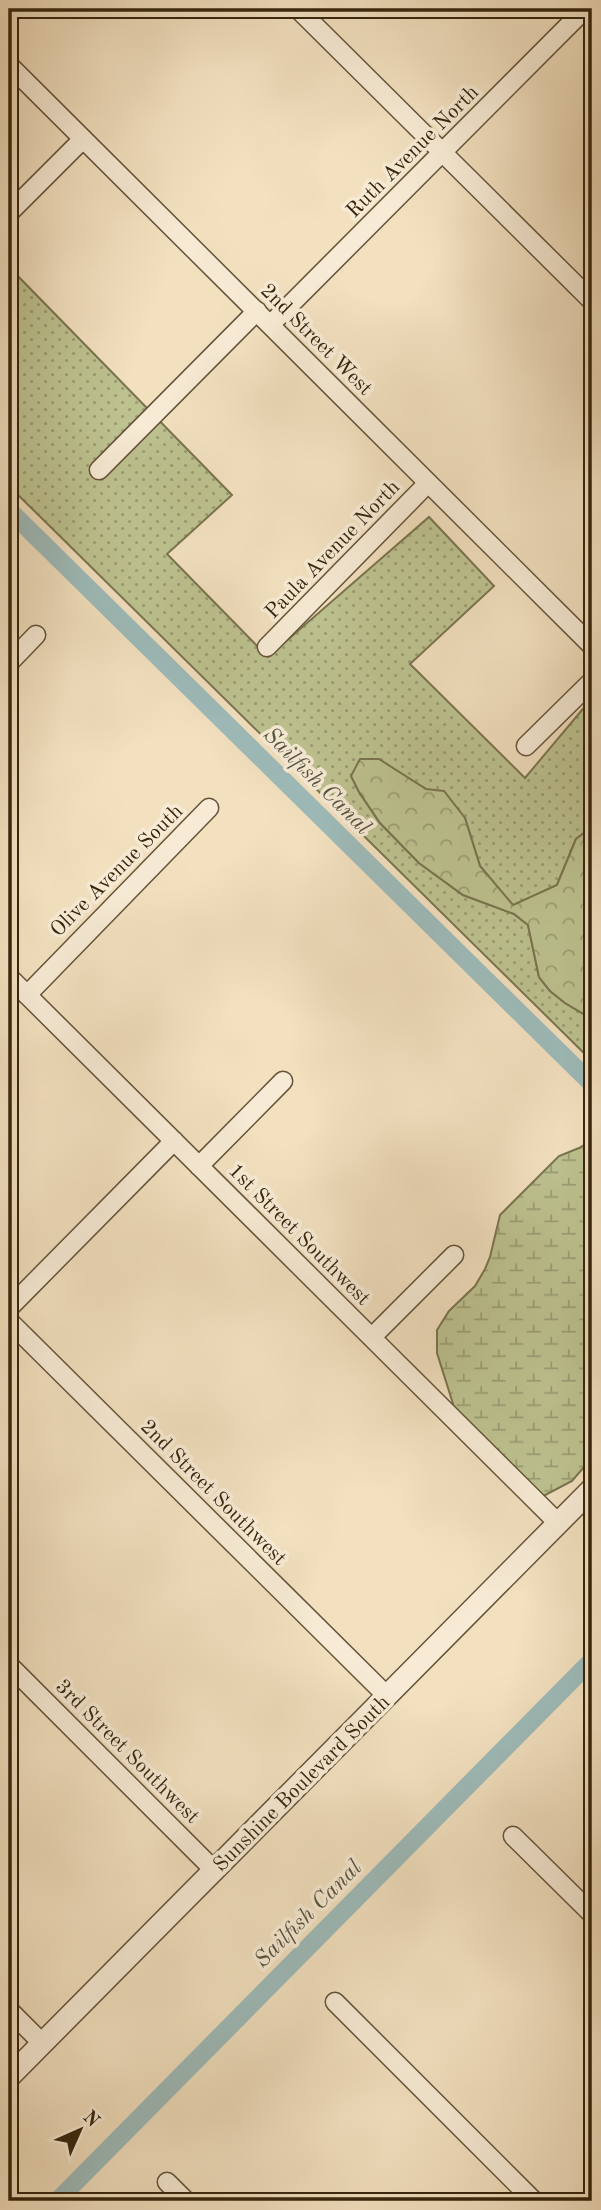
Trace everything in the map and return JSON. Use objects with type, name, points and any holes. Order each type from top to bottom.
[{"type":"street","points":[[298,9],[592,302]]},
{"type":"street","name":"Ruth Avenue North","points":[[271,324],[585,9]]},
{"type":"street","name":"2nd Street West","points":[[9,65],[592,646]]},
{"type":"street","points":[[9,213],[83,139]]},
{"type":"street","points":[[99,470],[257,311]]},
{"type":"street","name":"Paula Avenue North","points":[[267,647],[428,483]]},
{"type":"street","points":[[9,663],[36,635]]},
{"type":"street","points":[[526,746],[592,681]]},
{"type":"street","name":"Olive Avenue South","points":[[27,995],[209,808]]},
{"type":"street","name":"1st Street Southwest","points":[[9,977],[558,1523]]},
{"type":"street","points":[[199,1166],[283,1081]]},
{"type":"street","points":[[9,1308],[174,1141]]},
{"type":"street","points":[[372,1337],[454,1255]]},
{"type":"street","name":"2nd Street Southwest","points":[[9,1321],[387,1696]]},
{"type":"street","name":"Sunshine Boulevard South","points":[[9,2077],[592,1489]]},
{"type":"street","name":"3rd Street Southwest","points":[[9,1665],[214,1870]]},
{"type":"street","points":[[513,1836],[592,1913]]},
{"type":"street","points":[[335,2002],[534,2201]]},
{"type":"street","points":[[9,2010],[42,2043]]},
{"type":"street","points":[[167,2182],[186,2201]]},
{"type":"green space","points":[[9,267],[232,495],[167,554],[268,657],[429,517],[494,586],[410,664],[525,778],[592,698],[592,827],[576,839],[557,885],[513,906],[480,866],[465,818],[426,789],[394,770],[351,775],[380,823],[419,863],[463,895],[514,914],[528,925],[539,977],[550,991],[565,1003],[592,1019],[592,1061],[9,486]]},
{"type":"green space","points":[[360,759],[379,759],[426,789],[444,791],[465,818],[480,866],[513,905],[557,885],[576,839],[592,827],[592,1019],[565,1003],[550,991],[539,977],[528,925],[514,914],[463,895],[419,863],[380,823],[351,776]]},
{"type":"green space","points":[[592,1140],[592,1458],[572,1481],[534,1501],[460,1426],[437,1353],[437,1330],[449,1311],[475,1286],[485,1269],[500,1215],[559,1156]]},
{"type":"waterway","name":"Sailfish Canal","points":[[9,510],[592,1084]]},
{"type":"waterway","name":"Sailfish Canal","points":[[57,2201],[592,1660]]}]
